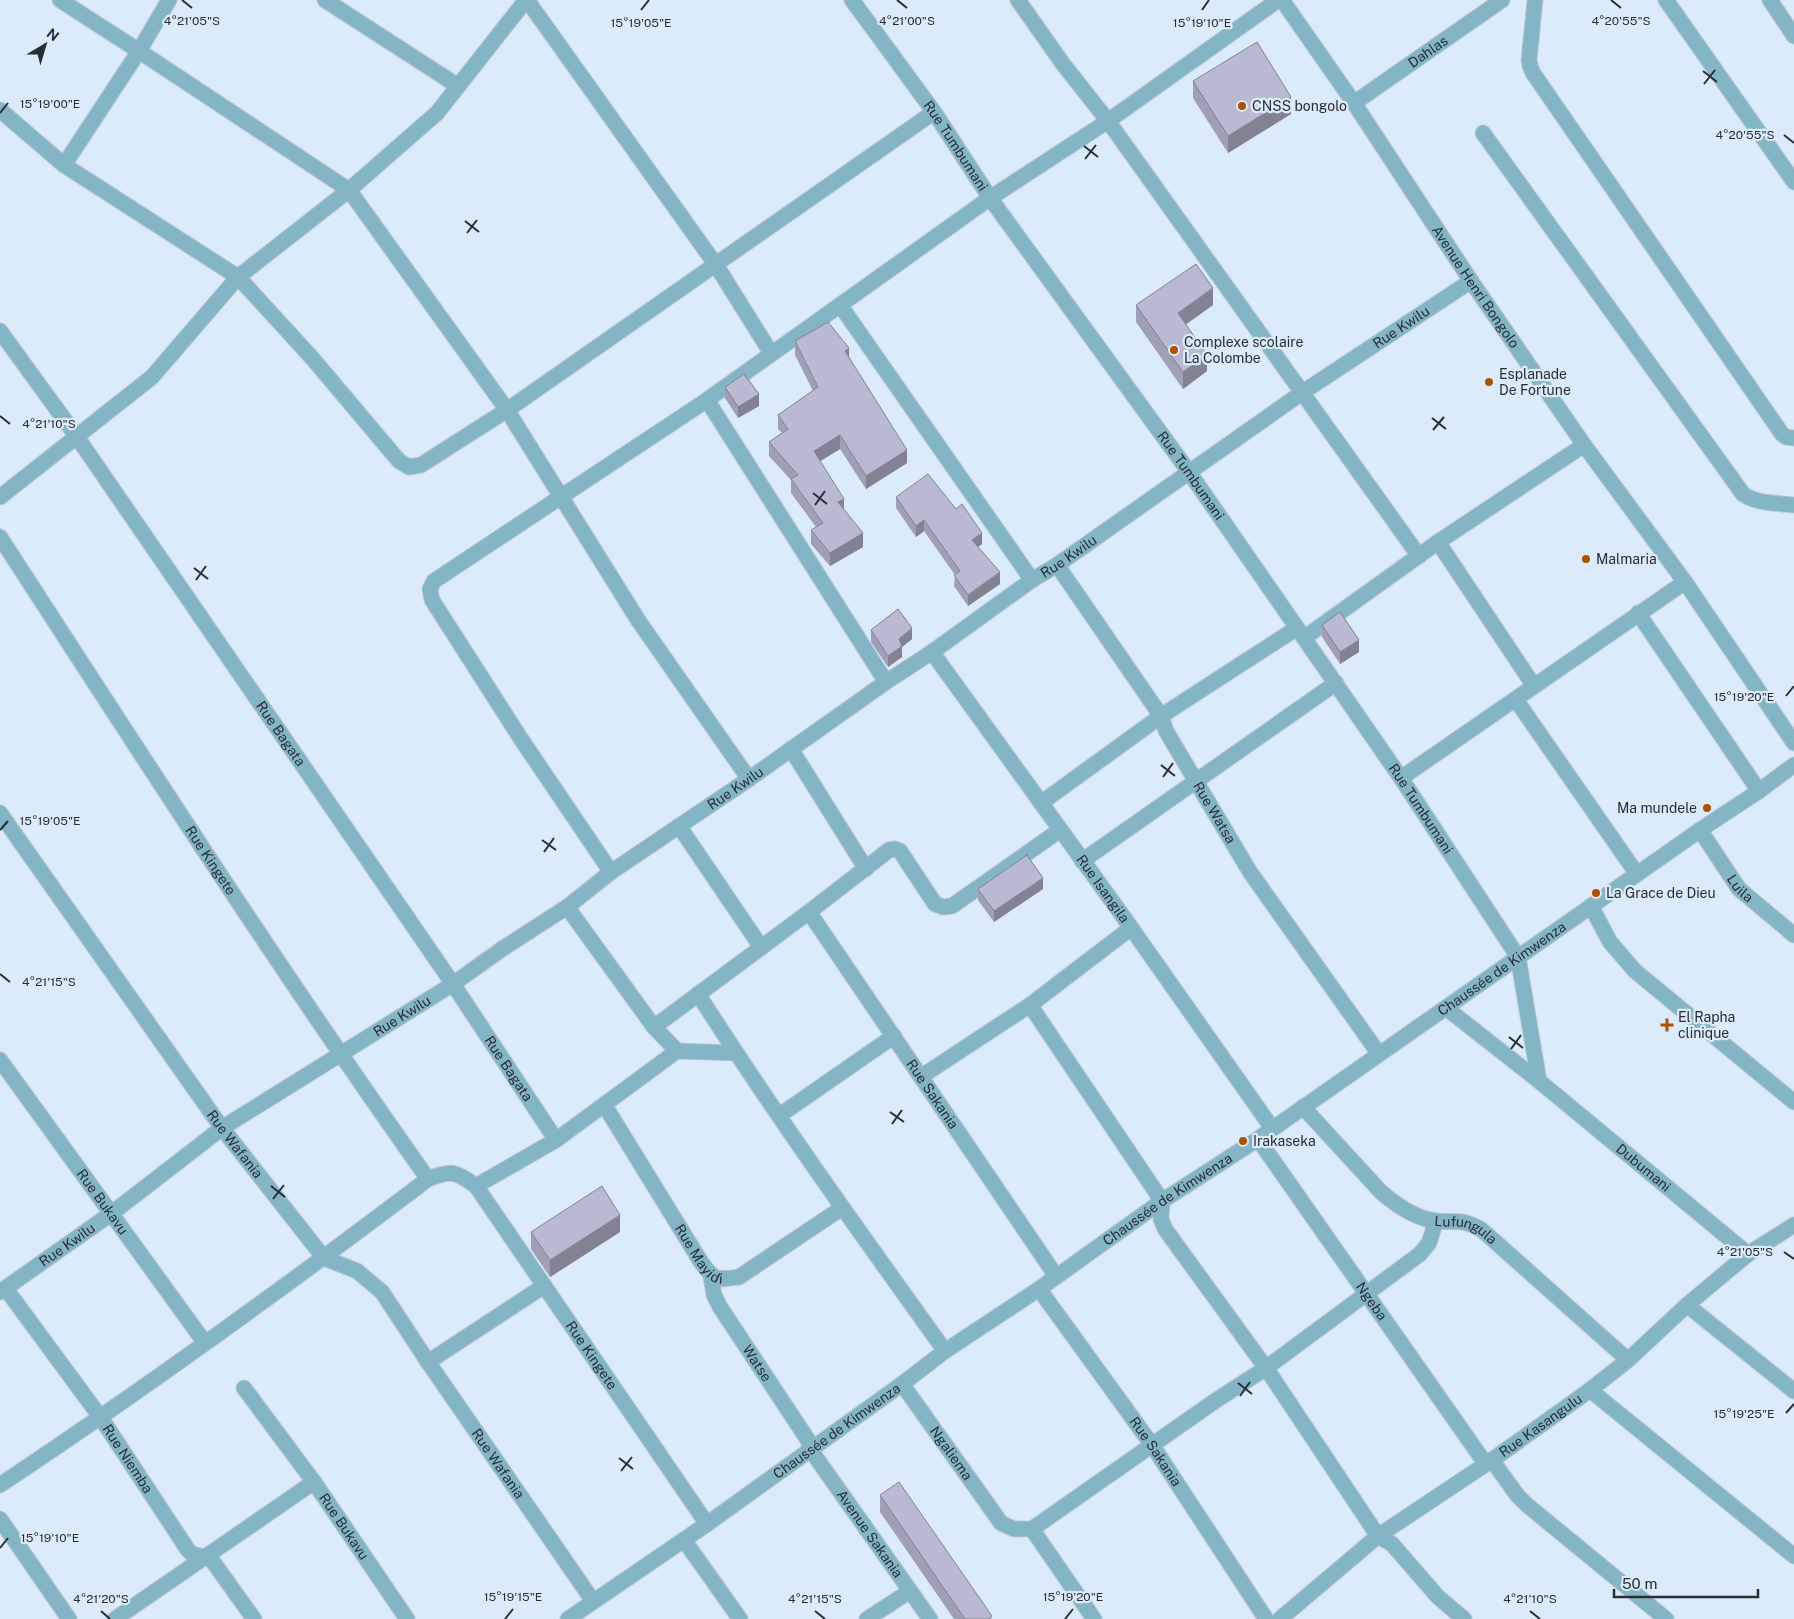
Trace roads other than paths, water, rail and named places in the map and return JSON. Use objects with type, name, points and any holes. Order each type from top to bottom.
[{"type":"street","points":[[60,0],[348,190],[507,410],[638,620],[749,780]]},
{"type":"street","points":[[64,165],[139,51],[169,0]]},
{"type":"street","points":[[325,0],[458,86]]},
{"type":"street","points":[[0,497],[152,377],[238,277],[348,190],[437,113],[526,0],[716,265],[771,353]]},
{"type":"street","name":"Rue Tumbumani","points":[[852,0],[934,112],[990,198],[1188,472],[1336,683],[1401,778],[1518,957]]},
{"type":"street","points":[[1018,0],[1304,392],[1419,556]]},
{"type":"street","points":[[611,872],[521,738],[432,600],[430,589],[434,581],[707,400],[990,198],[1108,121],[1278,0]]},
{"type":"street","name":"Avenue Henri Bongolo","points":[[1282,0],[1354,103],[1471,282],[1584,445],[1685,582],[1794,743]]},
{"type":"street","name":"Dahlas","points":[[1354,103],[1502,0]]},
{"type":"street","points":[[1535,0],[1529,60],[1533,73],[1782,434],[1786,437],[1794,438]]},
{"type":"street","points":[[1666,0],[1794,182]]},
{"type":"street","points":[[1770,0],[1794,36]]},
{"type":"street","points":[[0,110],[64,165],[238,277],[400,461],[410,467],[421,465],[507,410],[934,112]]},
{"type":"street","points":[[1483,133],[1743,494],[1757,500],[1794,505]]},
{"type":"street","name":"Rue Kwilu","points":[[3,1291],[112,1213],[222,1128],[452,984],[567,907],[611,872],[749,780],[886,682],[932,652],[1188,472],[1304,392],[1471,282]]},
{"type":"street","points":[[840,305],[1032,580]]},
{"type":"street","name":"Rue Bagata","points":[[0,331],[77,437],[452,984],[556,1140]]},
{"type":"street","points":[[707,400],[886,682]]},
{"type":"street","points":[[1041,803],[1161,716],[1300,633],[1584,445]]},
{"type":"street","name":"Rue Kingete","points":[[0,537],[158,781],[340,1055],[428,1180]]},
{"type":"street","points":[[1438,542],[1534,686]]},
{"type":"street","name":"Rue Watsa","points":[[1057,565],[1161,716],[1166,731],[1250,872],[1379,1054]]},
{"type":"street","points":[[1401,778],[1685,582]]},
{"type":"street","points":[[1638,613],[1759,791]]},
{"type":"street","name":"Rue Isangila","points":[[932,652],[1131,928],[1272,1128]]},
{"type":"street","points":[[1082,861],[1336,683]]},
{"type":"street","points":[[1516,700],[1637,874]]},
{"type":"street","points":[[791,749],[866,869]]},
{"type":"street","name":"Chaussée de Kimwenza","points":[[568,1619],[707,1524],[945,1351],[1039,1289],[1162,1201],[1258,1139],[1794,765]]},
{"type":"street","name":"Rue Wafania","points":[[0,812],[222,1128],[324,1258],[357,1271],[382,1292],[593,1602]]},
{"type":"street","points":[[680,826],[761,947]]},
{"type":"street","points":[[654,1027],[889,850],[895,849],[900,851],[935,904],[943,908],[952,906],[1060,830]]},
{"type":"street","name":"Luila","points":[[1700,830],[1739,888],[1794,935]]},
{"type":"street","points":[[1591,906],[1610,942],[1635,971],[1794,1102]]},
{"type":"street","points":[[567,907],[654,1027],[677,1051]]},
{"type":"street","name":"Rue Sakania","points":[[809,912],[1056,1276]]},
{"type":"street","points":[[922,1076],[1030,1005],[1131,928]]},
{"type":"street","points":[[1518,957],[1539,1081]]},
{"type":"street","points":[[698,994],[842,1208],[945,1351]]},
{"type":"street","points":[[1030,1005],[1162,1201],[1161,1219],[1165,1229],[1266,1368],[1378,1536],[1392,1544],[1438,1597],[1464,1619]]},
{"type":"street","name":"Dubumani","points":[[1446,1008],[1539,1081],[1748,1254]]},
{"type":"street","points":[[780,1115],[894,1036]]},
{"type":"street","points":[[0,1485],[101,1418],[324,1258],[428,1180],[443,1173],[454,1172],[476,1186],[556,1140],[605,1106],[677,1051],[736,1053]]},
{"type":"street","name":"Rue Bukavu","points":[[0,1060],[205,1343]]},
{"type":"street","name":"Rue Mayidi","points":[[605,1106],[711,1276],[721,1280],[739,1277],[842,1208]]},
{"type":"street","name":"Lufungula","points":[[1303,1107],[1381,1192],[1393,1202],[1423,1218],[1436,1221],[1456,1220],[1470,1223],[1482,1230],[1628,1360]]},
{"type":"street","name":"Ngeba","points":[[1258,1139],[1488,1462],[1526,1505],[1666,1619]]},
{"type":"street","name":"Rue Kingete","points":[[476,1186],[707,1524]]},
{"type":"street","points":[[1094,1619],[1032,1529],[1215,1401],[1266,1368],[1420,1254],[1429,1243],[1436,1221]]},
{"type":"street","name":"Rue Kasangulu","points":[[1280,1619],[1378,1536],[1590,1390],[1628,1360],[1687,1305],[1748,1254],[1794,1225]]},
{"type":"street","name":"Watse","points":[[711,1276],[714,1295],[720,1307],[808,1440],[810,1449]]},
{"type":"street","points":[[428,1362],[544,1286]]},
{"type":"street","name":"Rue Sakania","points":[[1039,1289],[1152,1445],[1266,1619]]},
{"type":"street","name":"Rue Niemba","points":[[3,1291],[101,1418],[188,1550],[196,1555],[205,1556],[216,1564],[254,1619]]},
{"type":"street","points":[[1687,1305],[1794,1390]]},
{"type":"street","name":"Ngaliema","points":[[902,1384],[1001,1523],[1014,1529],[1032,1529]]},
{"type":"street","name":"Rue Bukavu","points":[[244,1388],[314,1482],[407,1619]]},
{"type":"street","points":[[1590,1390],[1794,1556]]},
{"type":"street","name":"Avenue Sakania","points":[[810,1449],[930,1619]]},
{"type":"street","points":[[115,1619],[314,1482]]},
{"type":"street","points":[[0,1519],[69,1619]]},
{"type":"street","points":[[684,1540],[740,1619]]},
{"type":"street","points":[[867,1619],[910,1591]]},
{"type":"place","name":"CNSS bongolo","points":[[1242,106]]},
{"type":"place","name":"Complexe scolaire La Colombe","points":[[1174,350]]},
{"type":"place","name":"Esplanade De Fortune","points":[[1489,382]]},
{"type":"place","name":"Malmaria","points":[[1586,559]]},
{"type":"place","name":"Ma mundele","points":[[1707,808]]},
{"type":"place","name":"La Grace de Dieu","points":[[1596,893]]},
{"type":"place","name":"El Rapha clinique","points":[[1667,1025]]},
{"type":"place","name":"Irakaseka","points":[[1243,1141]]}]
